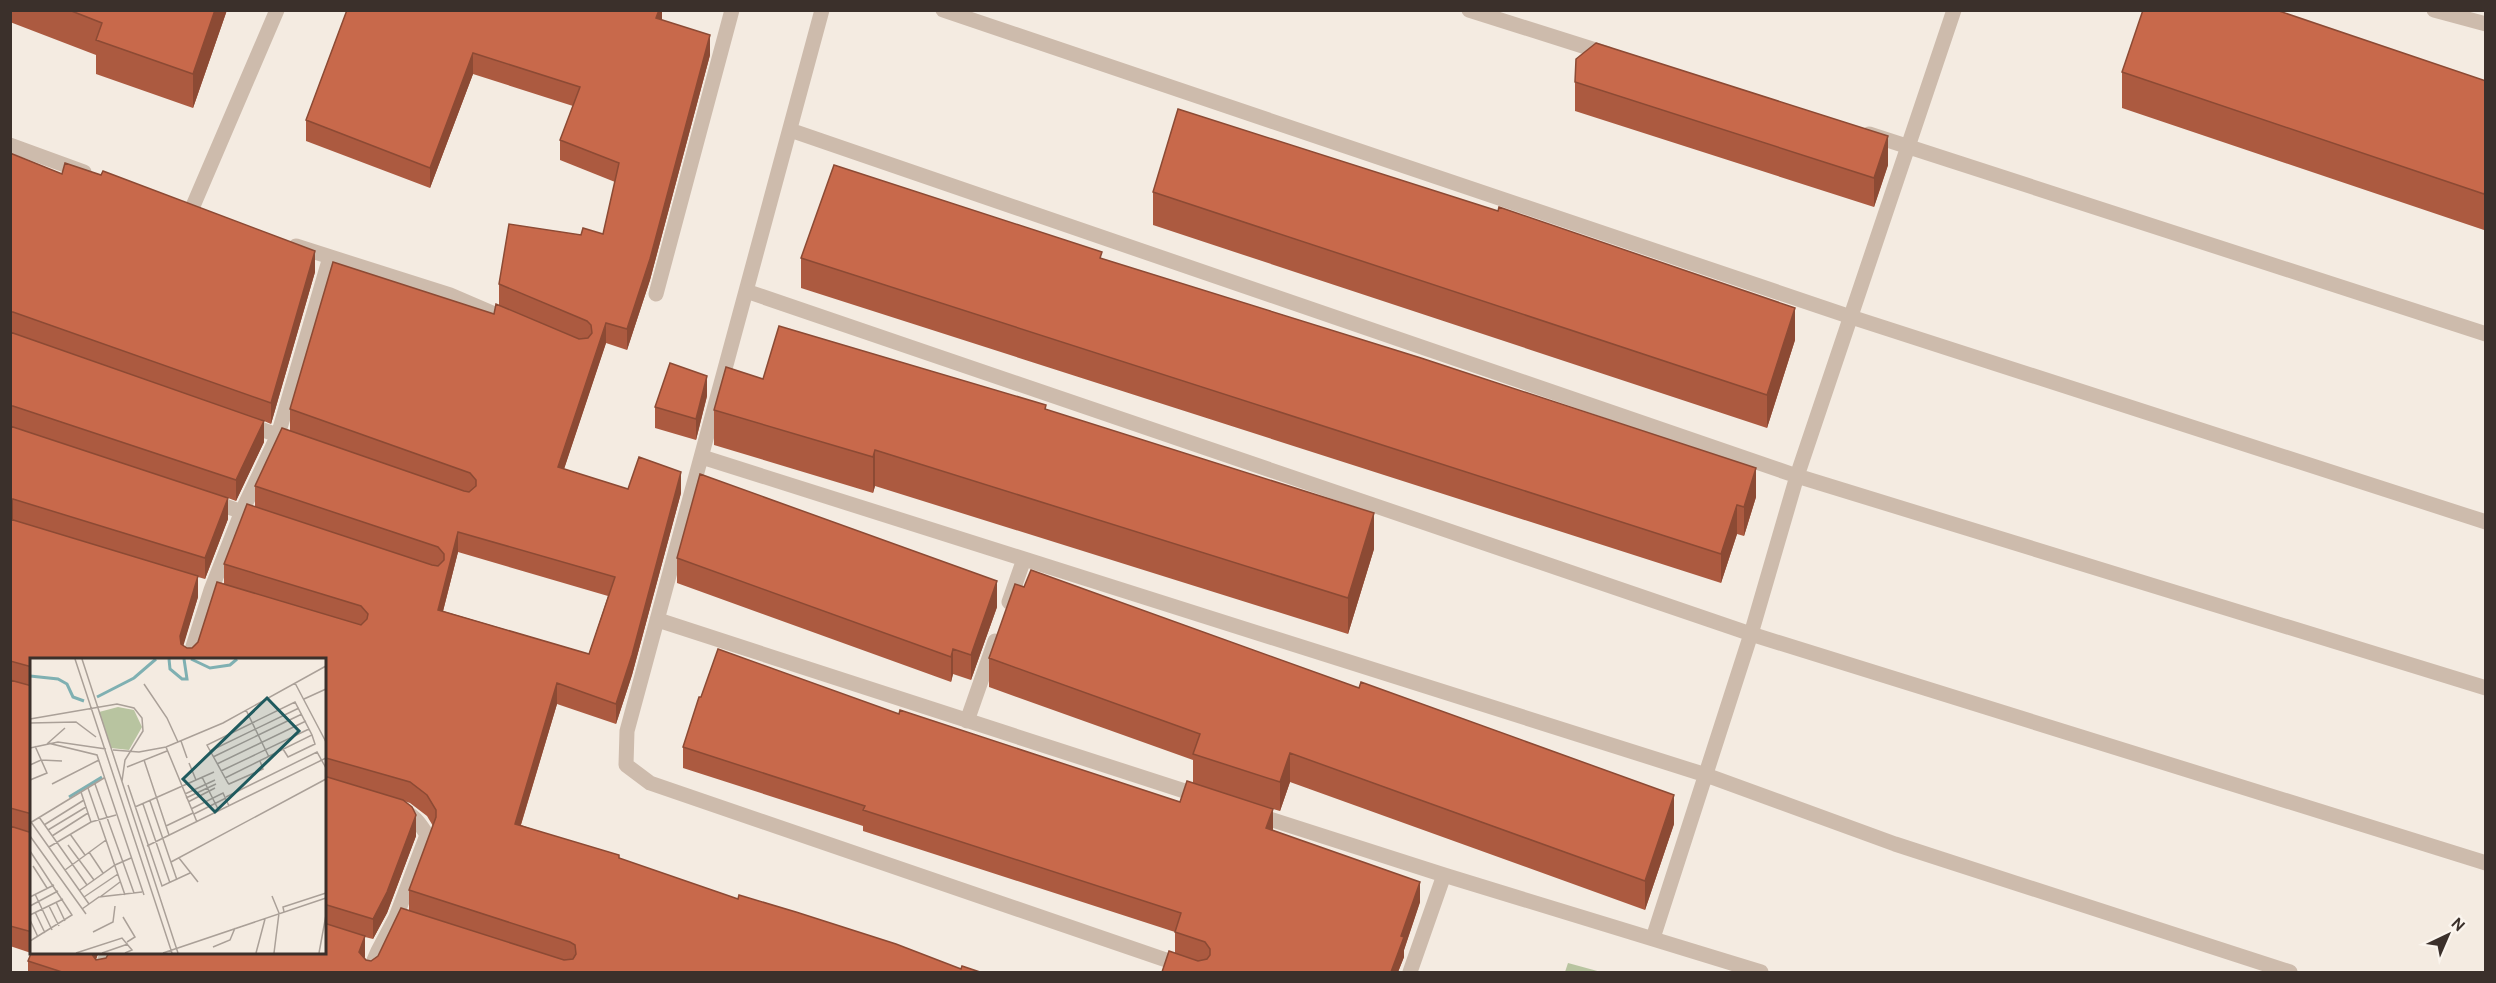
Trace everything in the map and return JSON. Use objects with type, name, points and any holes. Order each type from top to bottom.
[{"type":"street","points":[[190,212],[277,10]]},
{"type":"street","points":[[656,294],[732,10]]},
{"type":"street","points":[[822,10],[627,731],[626,765],[650,783],[1201,972]]},
{"type":"street","points":[[943,10],[1851,317],[2486,522]]},
{"type":"street","points":[[1469,10],[1627,59]]},
{"type":"street","points":[[1653,938],[1751,634],[1797,476],[1910,147],[1954,10]]},
{"type":"street","points":[[2434,10],[2486,24]]},
{"type":"street","points":[[790,129],[1797,476],[2486,688]]},
{"type":"street","points":[[1853,129],[2486,334]]},
{"type":"street","points":[[10,145],[95,177]]},
{"type":"street","points":[[276,240],[450,295],[522,325]]},
{"type":"street","points":[[189,658],[211,590],[242,511],[278,435],[330,257]]},
{"type":"street","points":[[746,291],[1751,634],[2486,863]]},
{"type":"street","points":[[233,420],[311,447]]},
{"type":"street","points":[[702,458],[1706,775],[1895,844],[2290,972]]},
{"type":"street","points":[[198,497],[274,522]]},
{"type":"street","points":[[967,721],[1024,559]]},
{"type":"street","points":[[658,620],[1217,802]]},
{"type":"street","points":[[369,972],[373,949],[402,919],[427,835],[418,821],[407,812],[387,806]]},
{"type":"street","points":[[1240,809],[1444,875],[1761,972]]},
{"type":"street","points":[[1410,972],[1444,875]]},
{"type":"street","points":[[100,972],[107,953]]},
{"type":"green space","points":[[1568,963],[1601,972],[1565,972]]},
{"type":"building","points":[[69,10],[215,10],[193,74],[96,40],[102,23]]},
{"type":"building","points":[[347,10],[659,10],[656,18],[710,35],[650,259],[627,329],[606,323],[558,467],[628,489],[639,457],[681,472],[632,655],[616,704],[557,683],[515,824],[619,855],[619,858],[738,899],[739,895],[796,912],[896,944],[961,969],[962,966],[980,972],[62,972],[28,961],[31,953],[91,953],[96,960],[106,958],[109,953],[326,953],[326,924],[365,936],[359,952],[366,960],[371,961],[378,956],[401,908],[564,960],[573,959],[576,954],[575,945],[570,942],[409,890],[436,817],[436,810],[427,795],[410,782],[326,758],[326,658],[30,658],[30,666],[10,661],[10,519],[198,576],[180,636],[181,644],[187,648],[192,648],[198,642],[217,582],[361,625],[367,619],[368,614],[361,606],[224,564],[247,504],[432,565],[438,566],[444,560],[444,554],[438,547],[255,486],[282,428],[464,491],[469,492],[476,486],[476,480],[470,473],[290,409],[333,262],[494,314],[496,304],[579,339],[588,338],[592,333],[591,325],[587,321],[499,284],[509,224],[581,235],[583,228],[603,234],[619,163],[560,140],[580,87],[473,53],[430,168],[306,120]],"holes":[[[458,532],[615,577],[589,654],[438,610]]]},
{"type":"building","points":[[2143,10],[2276,10],[2486,81],[2486,189],[2484,194],[2122,72]]},
{"type":"building","points":[[1596,43],[1888,136],[1874,178],[1575,82],[1576,59]]},
{"type":"building","points":[[1178,109],[1498,211],[1499,207],[1795,308],[1767,395],[1153,192]]},
{"type":"building","points":[[10,153],[62,174],[65,163],[101,175],[103,171],[315,251],[271,403],[10,312]]},
{"type":"building","points":[[834,165],[1102,252],[1100,258],[1421,358],[1756,468],[1744,507],[1737,505],[1721,554],[801,258]]},
{"type":"building","points":[[779,326],[1046,405],[1045,409],[1374,513],[1348,598],[875,450],[873,457],[714,410],[726,367],[763,379]]},
{"type":"building","points":[[10,332],[264,421],[236,480],[10,406]]},
{"type":"building","points":[[670,363],[707,376],[696,419],[655,407]]},
{"type":"building","points":[[10,426],[228,498],[205,558],[10,499]]},
{"type":"building","points":[[700,474],[997,581],[971,655],[953,649],[951,657],[677,558]]},
{"type":"building","points":[[1031,570],[1359,688],[1361,682],[1674,795],[1645,881],[1290,753],[1280,782],[1193,754],[1200,734],[989,658],[1015,584],[1024,587]]},
{"type":"building","points":[[718,649],[899,714],[900,710],[1180,802],[1187,781],[1273,809],[1266,828],[1420,882],[1391,972],[1162,972],[1169,951],[1198,961],[1207,959],[1210,955],[1210,949],[1205,942],[1175,932],[1181,913],[863,810],[865,806],[683,747]]},
{"type":"building","points":[[10,680],[30,685],[30,813],[10,808]]},
{"type":"building","points":[[326,777],[403,800],[412,807],[416,815],[387,892],[373,919],[327,905]]},
{"type":"building","points":[[10,826],[30,832],[30,931],[10,926]]}]
